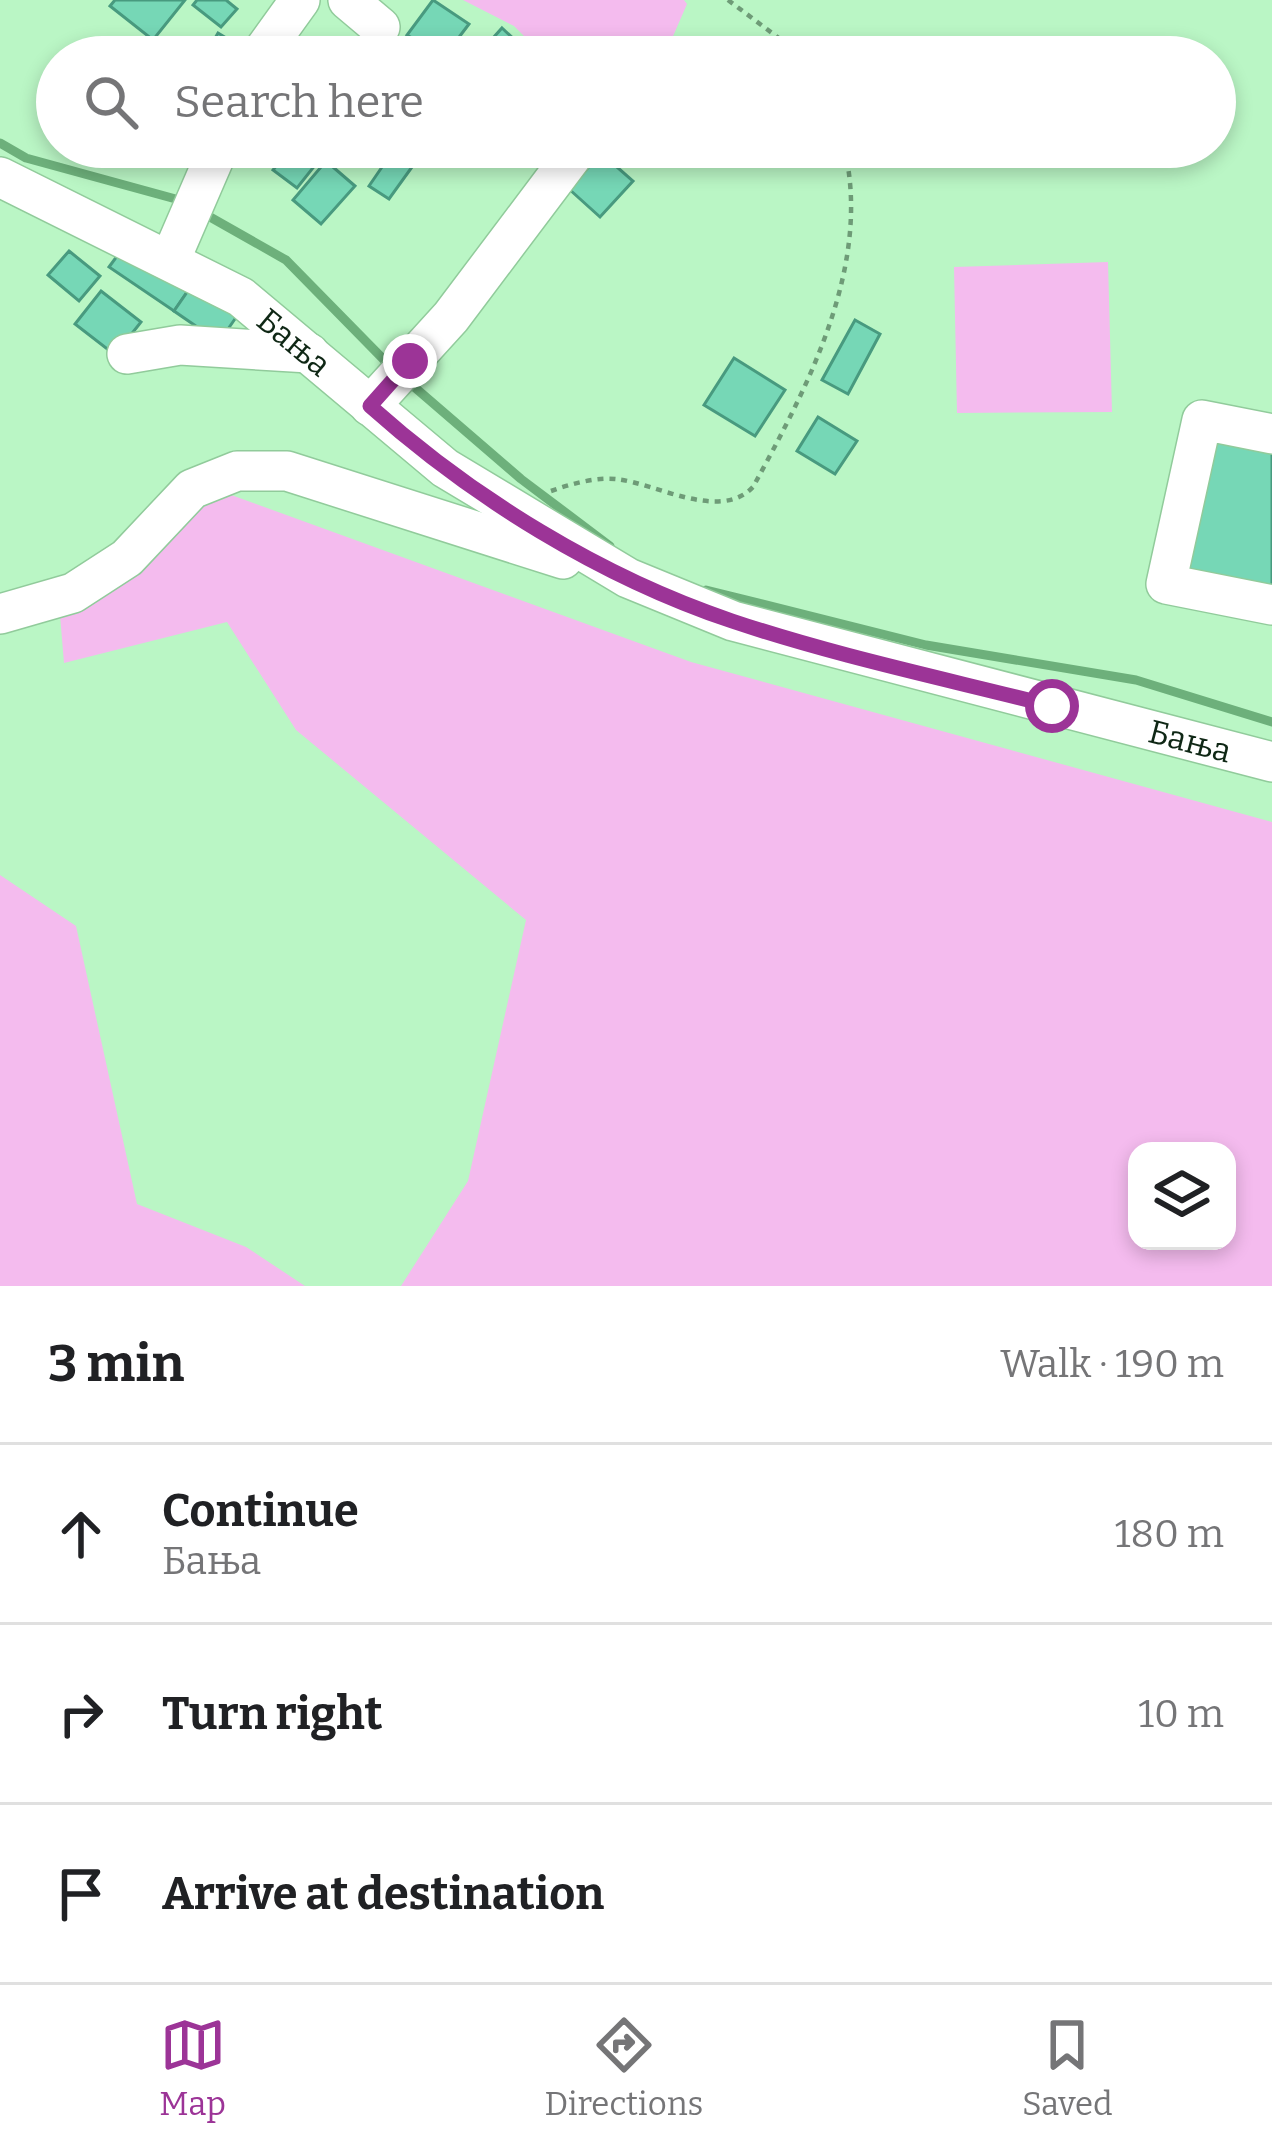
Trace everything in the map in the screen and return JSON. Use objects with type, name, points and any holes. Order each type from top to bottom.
[{"type":"street","points":[[274,36],[301,0]]},
{"type":"street","points":[[348,0],[380,27]]},
{"type":"street","points":[[171,258],[210,168]]},
{"type":"street","points":[[390,384],[452,317],[563,168]]},
{"type":"street","name":"Бања","points":[[0,178],[171,258],[241,297],[309,352],[390,384],[474,488],[628,578]]},
{"type":"street","points":[[128,354],[180,345],[309,352]]},
{"type":"street","points":[[1272,434],[1202,420],[1166,584],[1272,605]]},
{"type":"street","name":"Бања","points":[[0,614],[74,593],[127,558],[192,489],[236,471],[287,471],[628,578],[733,622],[1272,762]]},
{"type":"path","points":[[728,0],[776,36]]},
{"type":"path","points":[[566,486],[616,479],[710,501],[745,495],[753,487],[815,373],[843,266],[849,196],[846,168]]},
{"type":"shaded area","points":[[463,0],[684,0],[687,4],[673,36],[524,36]]},
{"type":"shaded area","points":[[1108,262],[1112,412],[957,413],[954,267]]},
{"type":"shaded area","points":[[223,492],[691,662],[1272,822],[1272,1286],[401,1286],[468,1181],[526,920],[296,730],[227,622],[64,663],[59,603]]},
{"type":"shaded area","points":[[0,875],[76,926],[137,1204],[246,1247],[305,1286],[0,1286]]},
{"type":"building","points":[[115,0],[185,0],[156,36],[148,36],[110,6]]},
{"type":"building","points":[[197,0],[226,0],[237,9],[221,27],[193,5]]},
{"type":"building","points":[[433,0],[469,24],[460,36],[407,35]]},
{"type":"building","points":[[275,168],[313,168],[297,188]]},
{"type":"building","points":[[320,168],[334,168],[355,186],[321,224],[293,200]]},
{"type":"building","points":[[381,168],[411,168],[389,199],[369,186]]},
{"type":"building","points":[[588,168],[618,168],[633,181],[600,217],[569,189]]},
{"type":"building","points":[[123,248],[187,292],[174,311],[109,267]]},
{"type":"building","points":[[69,251],[100,276],[79,301],[48,275]]},
{"type":"building","points":[[192,285],[237,316],[219,342],[174,311]]},
{"type":"building","points":[[101,291],[141,322],[115,355],[75,324]]},
{"type":"building","points":[[855,320],[880,334],[848,394],[822,380]]},
{"type":"building","points":[[734,358],[785,390],[755,436],[704,405]]},
{"type":"building","points":[[818,417],[857,441],[835,474],[797,451]]},
{"type":"building","points":[[1212,438],[1272,450],[1272,590],[1185,572]]},
{"type":"waterway","points":[[0,143],[36,161]]},
{"type":"waterway","points":[[63,168],[183,201]]},
{"type":"waterway","points":[[203,213],[286,260],[392,368]]},
{"type":"waterway","points":[[405,379],[521,479],[610,546]]},
{"type":"waterway","points":[[706,590],[926,645],[1136,680],[1272,722]]},
{"type":"route","points":[[410,361],[370,406],[474,488],[628,578],[733,622],[1052,706]]}]
